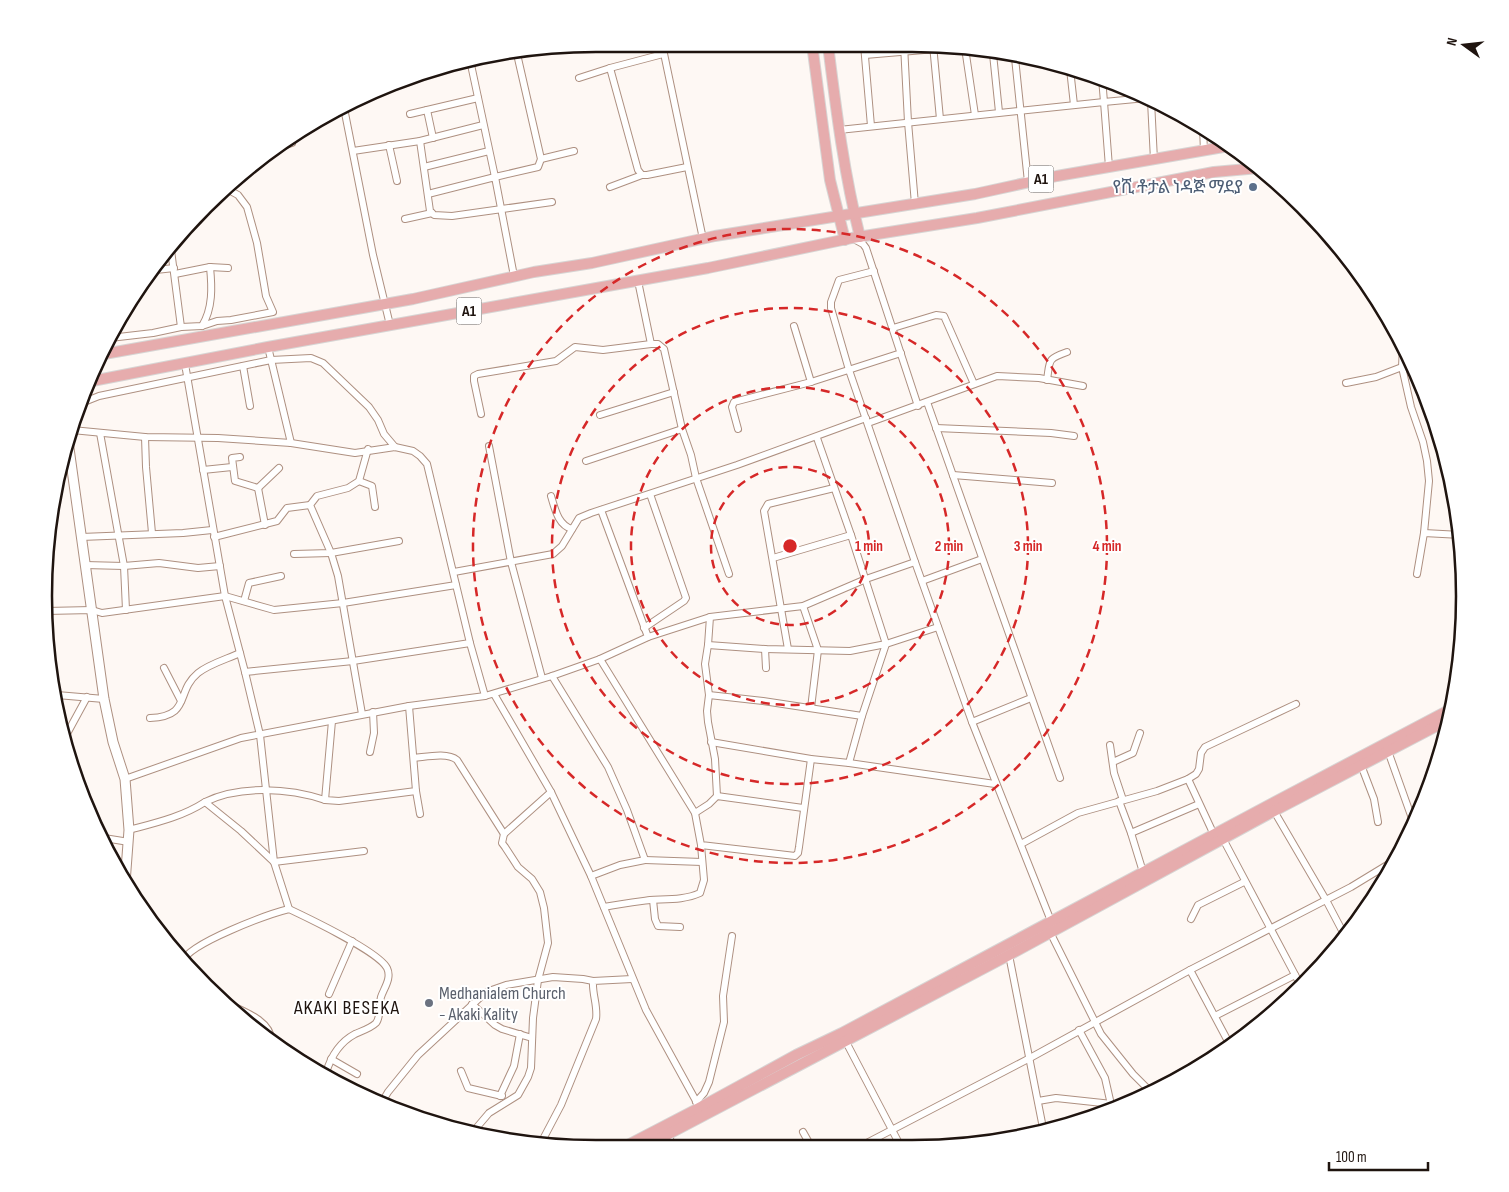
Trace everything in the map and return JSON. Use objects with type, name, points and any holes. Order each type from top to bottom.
[{"type":"main road","points":[[813,52],[830,180],[840,217],[852,238]]},
{"type":"main road","points":[[829,52],[854,214],[852,238]]},
{"type":"main road","name":"A1","points":[[111,353],[413,299],[514,276],[592,263],[703,239],[975,194],[1028,182],[1220,148]]},
{"type":"main road","name":"A1","points":[[98,380],[268,347],[747,261],[852,238],[972,218],[1214,172],[1249,169]]},
{"type":"main road","points":[[70,459],[104,699],[125,779],[129,830],[126,870]]},
{"type":"main road","points":[[658,1140],[668,1135],[700,1109],[796,1055],[1050,927],[1443,713]]},
{"type":"main road","points":[[638,1140],[845,1040],[1009,955],[1050,927],[1143,872],[1274,811],[1441,724]]},
{"type":"street","points":[[865,52],[871,126]]},
{"type":"street","points":[[865,55],[910,52]]},
{"type":"street","points":[[904,53],[915,204]]},
{"type":"street","points":[[934,53],[940,119]]},
{"type":"street","points":[[579,78],[663,54],[703,239]]},
{"type":"street","points":[[966,55],[975,115]]},
{"type":"street","points":[[428,194],[538,167],[541,159],[518,58]]},
{"type":"street","points":[[994,59],[1000,112]]},
{"type":"street","points":[[1015,62],[1028,182]]},
{"type":"street","points":[[472,67],[514,276]]},
{"type":"street","points":[[610,68],[638,170],[642,175]]},
{"type":"street","points":[[1071,76],[1074,105]]},
{"type":"street","points":[[1103,87],[1109,167]]},
{"type":"street","points":[[410,114],[478,98]]},
{"type":"street","points":[[840,130],[1132,99]]},
{"type":"street","points":[[1151,108],[1154,160]]},
{"type":"street","points":[[427,110],[432,138]]},
{"type":"street","points":[[345,114],[373,255],[390,325]]},
{"type":"street","points":[[353,151],[420,141],[484,125]]},
{"type":"street","points":[[1203,137],[1204,151]]},
{"type":"street","points":[[420,141],[432,213]]},
{"type":"street","points":[[389,146],[396,180]]},
{"type":"street","points":[[424,167],[489,151]]},
{"type":"street","points":[[541,159],[574,151]]},
{"type":"street","points":[[610,186],[642,175],[687,167]]},
{"type":"street","points":[[118,337],[181,327],[202,326],[217,321],[273,312],[266,296],[257,243],[249,212],[243,200],[233,192]]},
{"type":"street","points":[[405,218],[432,213],[439,216],[452,216],[552,202]]},
{"type":"street","points":[[852,238],[863,244],[866,248],[918,406]]},
{"type":"street","points":[[172,256],[181,327]]},
{"type":"street","points":[[202,326],[208,316],[210,304],[210,267]]},
{"type":"street","points":[[161,270],[175,271],[210,267],[228,268]]},
{"type":"street","points":[[874,271],[839,280],[831,302],[833,316],[849,370],[914,562],[995,784],[1021,844],[1050,927],[1101,1034],[1146,1087]]},
{"type":"street","points":[[638,281],[651,344]]},
{"type":"street","points":[[893,328],[936,315],[944,316],[974,384]]},
{"type":"street","points":[[794,326],[811,382]]},
{"type":"street","points":[[481,414],[474,381],[474,376],[478,374],[556,361],[575,347],[604,350],[658,344],[664,350],[682,430],[691,455],[696,478],[729,574]]},
{"type":"street","points":[[268,347],[291,443]]},
{"type":"street","points":[[1047,380],[1052,358],[1067,352]]},
{"type":"street","points":[[738,429],[732,406],[734,402],[811,382],[901,353]]},
{"type":"street","points":[[89,400],[99,396],[272,360],[311,358],[323,363],[370,407],[384,434],[395,447]]},
{"type":"street","points":[[1402,361],[1411,407],[1423,442],[1429,481],[1424,533],[1417,574]]},
{"type":"street","points":[[185,364],[212,530],[225,596],[246,672],[260,735],[274,862],[289,909]]},
{"type":"street","points":[[243,366],[250,406]]},
{"type":"street","points":[[1346,383],[1376,377],[1402,367]]},
{"type":"street","points":[[454,572],[553,554],[562,546],[579,518],[591,513],[867,421],[918,406],[997,376],[1047,380],[1084,386]]},
{"type":"street","points":[[600,416],[674,392]]},
{"type":"street","points":[[927,402],[1060,778]]},
{"type":"street","points":[[936,428],[1051,433],[1074,436]]},
{"type":"street","points":[[586,461],[682,430]]},
{"type":"street","points":[[78,431],[145,437],[291,443],[355,453],[395,447],[413,450],[427,464],[470,643],[486,696]]},
{"type":"street","points":[[100,433],[124,566],[126,610]]},
{"type":"street","points":[[145,437],[152,533]]},
{"type":"street","points":[[817,438],[886,644],[862,716],[849,763]]},
{"type":"street","points":[[488,446],[511,562],[542,678]]},
{"type":"street","points":[[214,537],[276,521],[287,508],[310,505],[317,496],[348,488],[359,481],[368,450]]},
{"type":"street","points":[[355,453],[364,463]]},
{"type":"street","points":[[240,457],[232,458],[235,481],[258,488]]},
{"type":"street","points":[[203,470],[232,467]]},
{"type":"street","points":[[258,488],[279,468]]},
{"type":"street","points":[[952,475],[1052,483]]},
{"type":"street","points":[[359,481],[372,486],[375,507]]},
{"type":"street","points":[[258,488],[265,525]]},
{"type":"street","points":[[788,649],[764,511],[765,507],[768,504],[834,488]]},
{"type":"street","points":[[644,628],[686,598],[650,494]]},
{"type":"street","points":[[551,496],[560,520],[565,527],[572,529]]},
{"type":"street","points":[[310,505],[331,553],[338,576],[362,714]]},
{"type":"street","points":[[601,510],[648,637]]},
{"type":"street","points":[[80,537],[212,530]]},
{"type":"street","points":[[1424,533],[1453,535]]},
{"type":"street","points":[[773,558],[851,535]]},
{"type":"street","points":[[294,554],[331,553],[399,542]]},
{"type":"street","points":[[922,580],[982,559]]},
{"type":"street","points":[[125,779],[174,763],[228,741],[248,736],[332,722],[373,712],[494,694],[600,659],[648,637],[710,617],[803,606],[914,562]]},
{"type":"street","points":[[85,565],[124,566],[159,563],[198,568],[220,566]]},
{"type":"street","points":[[244,601],[249,583],[281,576]]},
{"type":"street","points":[[53,611],[92,610],[102,613],[225,596],[274,610],[343,603],[456,585]]},
{"type":"street","points":[[803,606],[818,650],[811,708]]},
{"type":"street","points":[[695,813],[717,796],[715,759],[707,711],[709,696],[705,664],[710,617]]},
{"type":"street","points":[[708,645],[850,652],[886,644],[938,627]]},
{"type":"street","points":[[246,672],[353,661],[470,643]]},
{"type":"street","points":[[765,649],[766,668]]},
{"type":"street","points":[[150,718],[169,716],[174,712],[196,674],[240,653]]},
{"type":"street","points":[[600,659],[695,813],[701,845],[704,880],[700,893],[694,896],[604,907]]},
{"type":"street","points":[[164,668],[181,701]]},
{"type":"street","points":[[552,676],[608,767],[646,860]]},
{"type":"street","points":[[62,694],[104,699]]},
{"type":"street","points":[[494,694],[551,792],[591,876],[646,1010],[700,1109]]},
{"type":"street","points":[[709,696],[862,716]]},
{"type":"street","points":[[69,729],[87,697]]},
{"type":"street","points":[[972,722],[1031,698]]},
{"type":"street","points":[[1021,844],[1078,813],[1157,791],[1188,779],[1196,774],[1199,769],[1201,753],[1206,747],[1296,704]]},
{"type":"street","points":[[409,706],[416,792],[420,814]]},
{"type":"street","points":[[370,752],[374,733],[373,712]]},
{"type":"street","points":[[325,800],[332,722]]},
{"type":"street","points":[[1113,762],[1133,753],[1140,733]]},
{"type":"street","points":[[711,742],[811,760],[849,763],[995,784]]},
{"type":"street","points":[[1110,745],[1121,801],[1143,872]]},
{"type":"street","points":[[1388,751],[1410,814]]},
{"type":"street","points":[[414,758],[453,756],[504,834]]},
{"type":"street","points":[[701,845],[794,856],[798,853],[811,760]]},
{"type":"street","points":[[1361,765],[1374,799],[1378,822]]},
{"type":"street","points":[[1188,779],[1199,804],[1297,980]]},
{"type":"street","points":[[129,830],[171,818],[223,794],[267,790],[298,792],[325,800],[339,801],[416,792]]},
{"type":"street","points":[[478,1126],[489,1113],[518,1095],[528,1077],[532,1059],[532,1038],[538,980],[548,939],[542,899],[537,886],[514,861],[502,843],[504,834],[551,792]]},
{"type":"street","points":[[717,796],[803,808]]},
{"type":"street","points":[[205,802],[241,831],[274,862]]},
{"type":"street","points":[[1131,833],[1199,804]]},
{"type":"street","points":[[1274,811],[1342,930]]},
{"type":"street","points":[[111,839],[128,842]]},
{"type":"street","points":[[274,862],[364,851]]},
{"type":"street","points":[[591,876],[620,866],[646,860],[702,862]]},
{"type":"street","points":[[872,1140],[1030,1058],[1190,970],[1351,887],[1385,866]]},
{"type":"street","points":[[1191,919],[1198,905],[1244,882]]},
{"type":"street","points":[[653,900],[655,920],[658,926],[680,928]]},
{"type":"street","points":[[187,954],[253,920],[289,909],[352,941],[383,962],[389,974],[376,1023],[348,1038],[331,1059],[328,1069]]},
{"type":"street","points":[[700,1109],[704,1093],[710,1082],[724,1022],[723,996],[732,936]]},
{"type":"street","points":[[329,994],[352,941]]},
{"type":"street","points":[[1009,955],[1042,1124]]},
{"type":"street","points":[[1190,970],[1227,1039]]},
{"type":"street","points":[[1215,1016],[1295,975]]},
{"type":"street","points":[[385,1097],[418,1055],[472,1004],[494,988],[553,977],[583,978],[593,981],[632,979]]},
{"type":"street","points":[[544,1137],[561,1105],[596,1019],[597,1009],[592,991],[593,981]]},
{"type":"street","points":[[472,1004],[495,1025],[532,1038]]},
{"type":"street","points":[[252,1017],[269,1030]]},
{"type":"street","points":[[1080,1030],[1105,1078],[1111,1102]]},
{"type":"street","points":[[500,1096],[514,1066],[520,1034]]},
{"type":"street","points":[[845,1040],[897,1140]]},
{"type":"street","points":[[331,1059],[358,1074]]},
{"type":"street","points":[[461,1071],[468,1088],[512,1099]]},
{"type":"street","points":[[1038,1101],[1056,1098],[1104,1105]]},
{"type":"street","points":[[803,1132],[808,1140]]},
{"type":"street","points":[[668,1135],[670,1140]]},
{"type":"place","name":"የሺ ቶታል ነዳጅ ማደያ","points":[[1253,187]]},
{"type":"place","name":"Medhanialem Church - Akaki Kality","points":[[429,1003]]},
{"type":"district","name":"AKAKI BESEKA","points":[[347,1008]]}]
